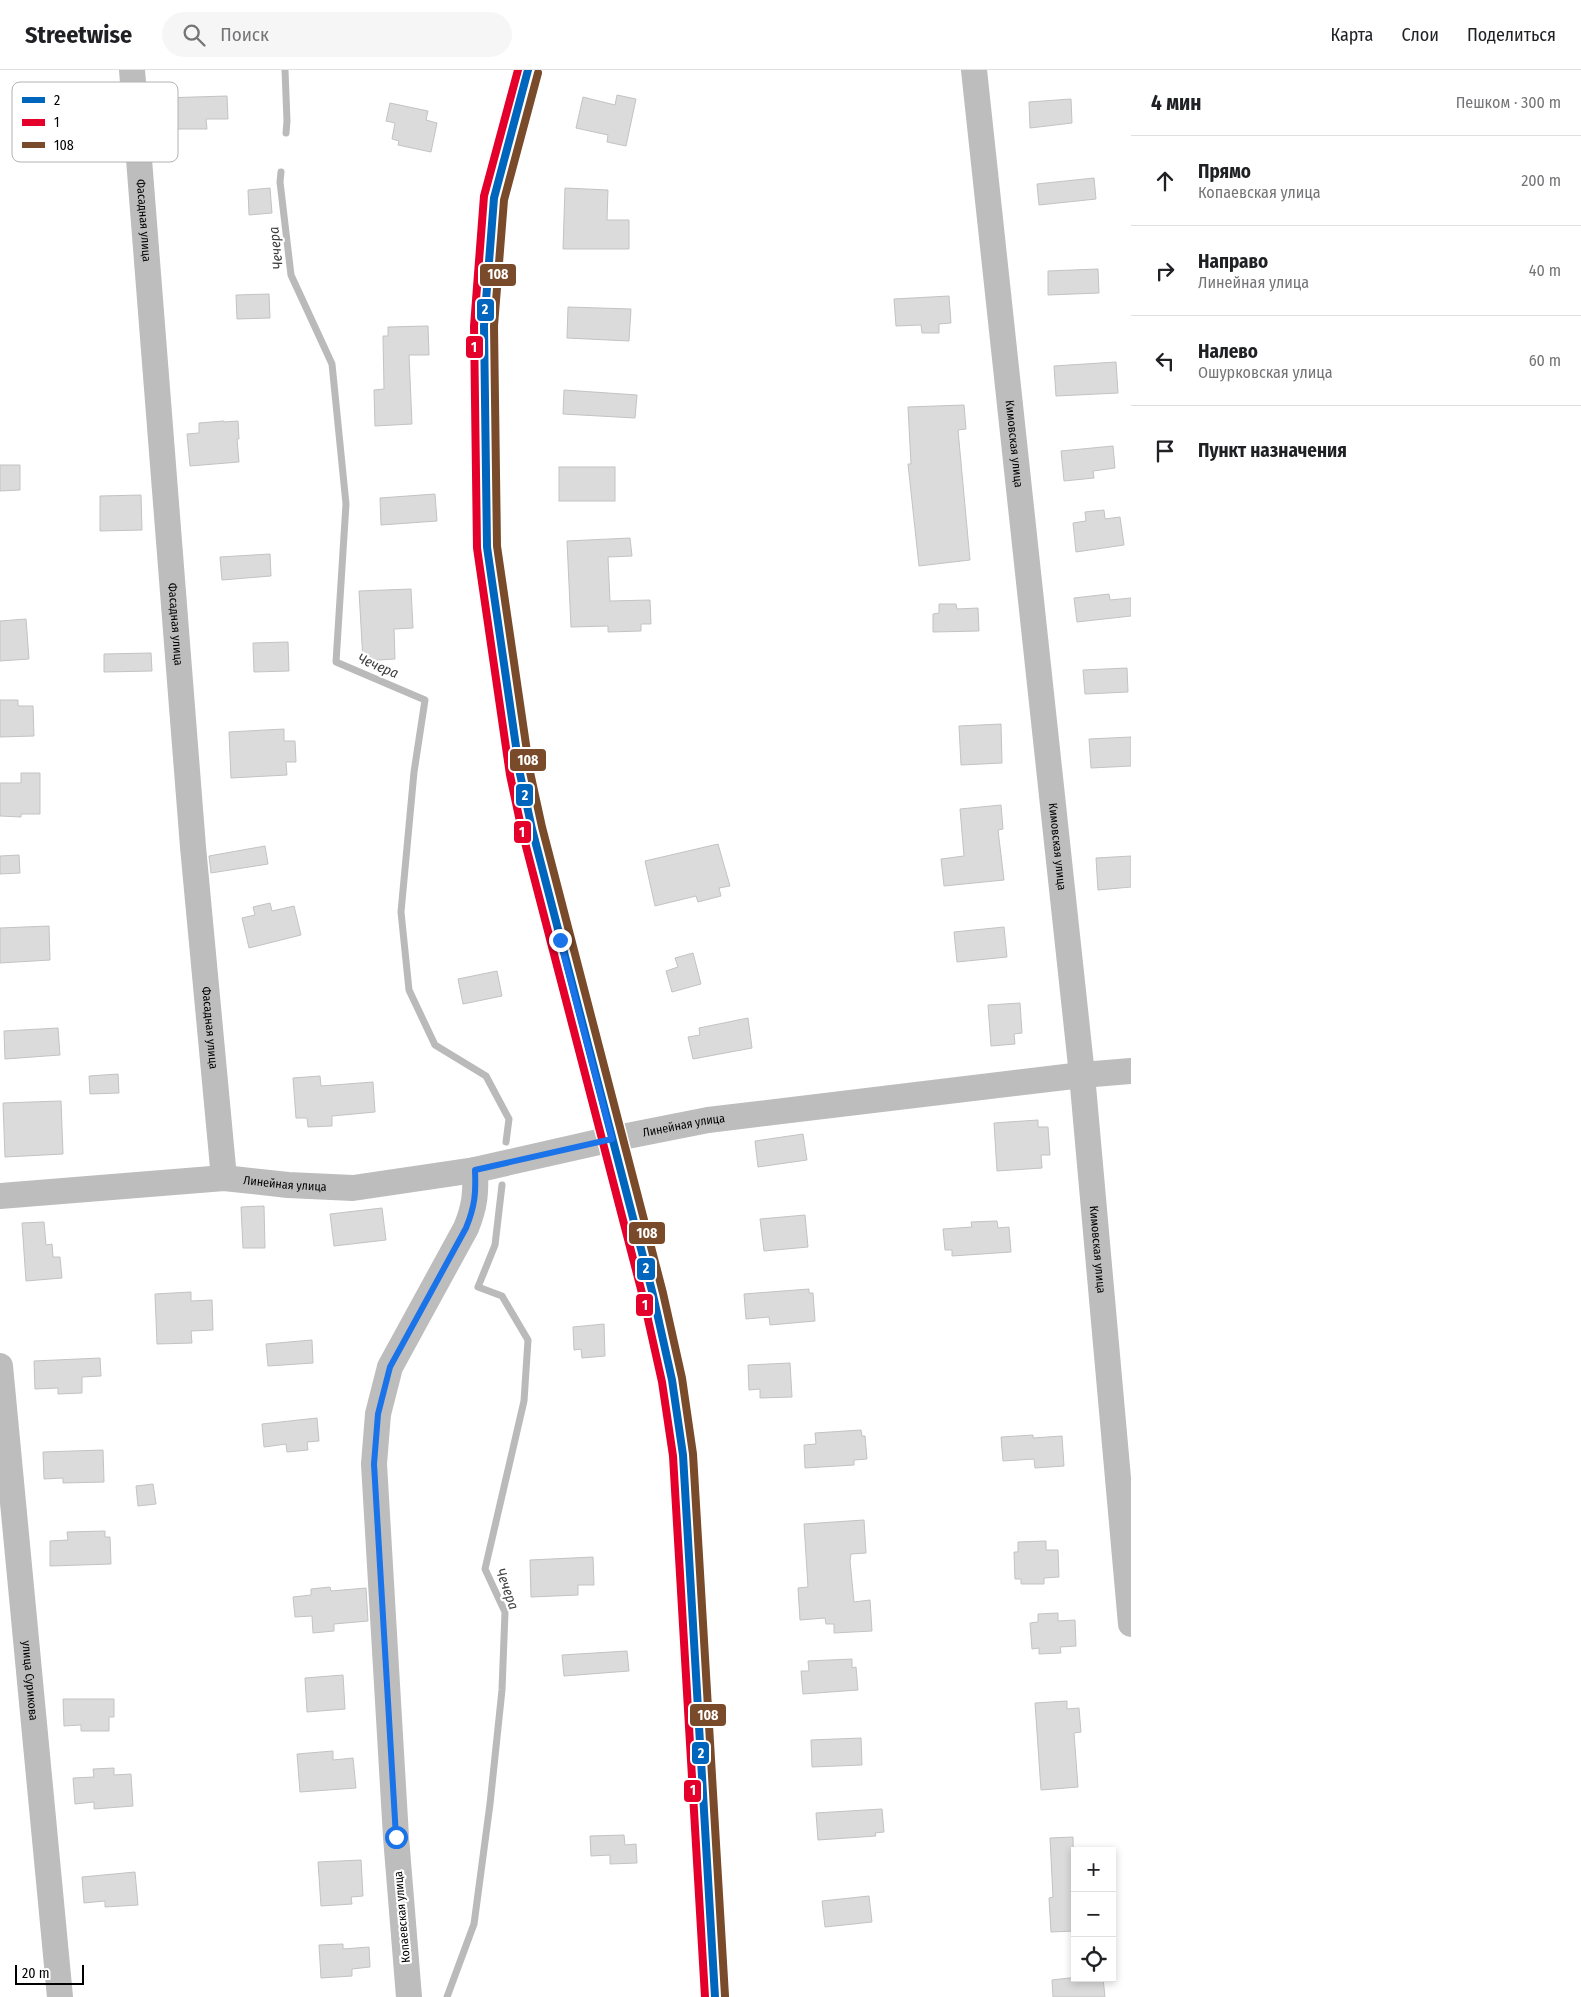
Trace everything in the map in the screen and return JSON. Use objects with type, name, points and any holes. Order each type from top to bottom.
[{"type":"street","points":[[528,70],[494,198],[484,326],[487,547],[520,774],[532,829],[653,1295],[672,1380],[683,1455],[715,1997]]},
{"type":"street","name":"Кимовская улица","points":[[974,70],[1082,1075],[1131,1624]]},
{"type":"street","name":"Фасадная улица","points":[[139,162],[193,847],[224,1178]]},
{"type":"street","name":"Линейная улица","points":[[0,1196],[224,1178],[288,1185],[353,1188],[475,1170],[612,1139],[708,1120],[1082,1075],[1131,1071]]},
{"type":"street","name":"Копаевская улица","points":[[409,1997],[396,1837],[374,1464],[378,1414],[390,1367],[474,1210],[476,1196],[475,1170]]},
{"type":"street","name":"улица Сурикова","points":[[0,1366],[60,1997]]},
{"type":"building","points":[[617,95],[636,99],[626,146],[607,142],[608,135],[576,128],[583,97],[615,105]]},
{"type":"building","points":[[227,96],[228,119],[206,119],[207,129],[178,129],[178,98]]},
{"type":"building","points":[[1071,99],[1072,123],[1030,128],[1029,102]]},
{"type":"building","points":[[390,103],[428,111],[426,120],[437,123],[431,152],[398,145],[399,141],[392,139],[395,123],[386,121]]},
{"type":"building","points":[[1094,178],[1096,199],[1039,205],[1037,184]]},
{"type":"building","points":[[270,188],[272,213],[249,215],[248,190]]},
{"type":"building","points":[[565,188],[608,190],[607,220],[629,220],[629,249],[563,249]]},
{"type":"building","points":[[1098,269],[1099,293],[1048,295],[1048,271]]},
{"type":"building","points":[[269,294],[270,318],[237,319],[236,295]]},
{"type":"building","points":[[949,296],[951,323],[939,324],[939,333],[922,333],[921,325],[896,326],[894,299]]},
{"type":"building","points":[[568,307],[631,309],[629,341],[567,338]]},
{"type":"building","points":[[428,326],[429,355],[409,355],[412,424],[375,426],[374,390],[384,389],[383,336],[388,336],[388,327]]},
{"type":"building","points":[[1116,362],[1118,393],[1056,396],[1054,366]]},
{"type":"building","points":[[564,390],[637,395],[635,418],[563,414]]},
{"type":"building","points":[[964,405],[966,429],[958,430],[970,560],[919,566],[908,464],[911,464],[908,407]]},
{"type":"building","points":[[238,421],[239,462],[190,466],[187,434],[199,433],[199,423]]},
{"type":"building","points":[[1113,446],[1115,468],[1093,471],[1094,478],[1064,481],[1061,451]]},
{"type":"building","points":[[0,465],[20,465],[20,490],[0,491]]},
{"type":"building","points":[[559,467],[615,467],[615,501],[559,501]]},
{"type":"building","points":[[435,494],[437,521],[381,525],[380,498]]},
{"type":"building","points":[[141,495],[142,530],[100,531],[100,496]]},
{"type":"building","points":[[1104,510],[1105,519],[1120,517],[1124,545],[1076,552],[1073,523],[1086,521],[1085,512]]},
{"type":"building","points":[[630,538],[632,556],[608,557],[610,601],[650,600],[651,624],[641,624],[641,631],[608,632],[608,626],[571,627],[567,541]]},
{"type":"building","points":[[270,554],[271,576],[222,580],[220,557]]},
{"type":"building","points":[[411,589],[413,628],[394,629],[395,659],[363,661],[359,591]]},
{"type":"building","points":[[1109,594],[1110,600],[1131,598],[1131,616],[1077,622],[1074,598]]},
{"type":"building","points":[[939,604],[956,604],[957,609],[978,608],[979,631],[933,632],[933,614],[939,613]]},
{"type":"building","points":[[26,619],[29,659],[0,661],[0,621]]},
{"type":"building","points":[[288,642],[289,671],[254,672],[253,643]]},
{"type":"building","points":[[151,653],[152,671],[104,672],[104,654]]},
{"type":"building","points":[[1127,668],[1128,692],[1085,694],[1083,670]]},
{"type":"building","points":[[0,700],[18,700],[18,706],[33,706],[34,736],[0,737]]},
{"type":"building","points":[[1001,724],[1002,763],[961,765],[959,726]]},
{"type":"building","points":[[284,729],[284,741],[295,741],[296,762],[286,762],[287,775],[231,778],[229,732]]},
{"type":"building","points":[[1131,737],[1131,766],[1091,768],[1089,739]]},
{"type":"building","points":[[21,773],[40,773],[40,814],[21,814],[21,817],[0,816],[0,783],[21,783]]},
{"type":"building","points":[[1001,805],[1003,829],[998,830],[1004,880],[944,886],[941,859],[964,856],[960,809]]},
{"type":"building","points":[[718,844],[730,886],[719,888],[721,896],[698,902],[696,896],[655,906],[645,861]]},
{"type":"building","points":[[265,846],[268,864],[211,873],[209,856]]},
{"type":"building","points":[[19,855],[20,873],[0,874],[0,856]]},
{"type":"building","points":[[1131,856],[1131,887],[1098,890],[1096,858]]},
{"type":"building","points":[[270,903],[272,911],[294,906],[301,935],[249,948],[242,918],[255,915],[253,907]]},
{"type":"building","points":[[49,926],[50,960],[0,963],[0,928]]},
{"type":"building","points":[[1004,927],[1007,957],[957,962],[954,932]]},
{"type":"building","points":[[693,953],[701,984],[672,992],[666,971],[678,967],[675,958]]},
{"type":"building","points":[[497,971],[502,996],[463,1004],[458,979]]},
{"type":"building","points":[[1020,1003],[1022,1033],[1014,1034],[1015,1044],[991,1046],[988,1005]]},
{"type":"building","points":[[748,1018],[752,1048],[693,1059],[688,1037],[700,1035],[699,1028]]},
{"type":"building","points":[[58,1028],[60,1055],[5,1059],[4,1031]]},
{"type":"building","points":[[118,1074],[119,1093],[90,1094],[89,1076]]},
{"type":"building","points":[[320,1076],[321,1086],[373,1082],[375,1112],[332,1116],[332,1126],[308,1127],[307,1118],[296,1118],[293,1078]]},
{"type":"building","points":[[61,1101],[63,1154],[5,1157],[3,1103]]},
{"type":"building","points":[[1038,1120],[1038,1127],[1048,1127],[1050,1155],[1041,1155],[1042,1168],[997,1171],[994,1123]]},
{"type":"building","points":[[803,1134],[807,1160],[758,1167],[755,1141]]},
{"type":"building","points":[[264,1206],[265,1248],[243,1248],[241,1207]]},
{"type":"building","points":[[382,1208],[386,1240],[334,1246],[330,1214]]},
{"type":"building","points":[[805,1215],[808,1247],[764,1251],[760,1219]]},
{"type":"building","points":[[997,1221],[998,1228],[1009,1227],[1011,1252],[952,1256],[952,1250],[945,1250],[943,1229],[972,1227],[971,1222]]},
{"type":"building","points":[[44,1222],[46,1245],[52,1244],[53,1257],[60,1257],[62,1278],[26,1281],[22,1223]]},
{"type":"building","points":[[809,1289],[809,1293],[813,1293],[815,1321],[770,1325],[769,1317],[746,1319],[744,1294]]},
{"type":"building","points":[[191,1292],[191,1301],[212,1300],[213,1330],[191,1331],[192,1343],[157,1344],[155,1294]]},
{"type":"building","points":[[604,1324],[605,1356],[582,1358],[581,1349],[574,1350],[573,1327]]},
{"type":"building","points":[[312,1340],[313,1363],[268,1366],[266,1344]]},
{"type":"building","points":[[100,1358],[101,1376],[82,1377],[82,1393],[58,1394],[58,1388],[35,1389],[34,1361]]},
{"type":"building","points":[[790,1363],[792,1397],[760,1398],[760,1389],[749,1390],[748,1365]]},
{"type":"building","points":[[317,1418],[319,1441],[307,1442],[308,1450],[287,1452],[286,1444],[264,1447],[262,1424]]},
{"type":"building","points":[[861,1430],[862,1436],[865,1436],[867,1459],[854,1460],[854,1465],[805,1468],[804,1445],[816,1444],[815,1433]]},
{"type":"building","points":[[1033,1435],[1033,1438],[1062,1436],[1064,1466],[1035,1468],[1034,1459],[1003,1461],[1001,1437]]},
{"type":"building","points":[[103,1450],[104,1482],[63,1483],[63,1478],[44,1479],[43,1452]]},
{"type":"building","points":[[153,1484],[156,1504],[138,1506],[136,1486]]},
{"type":"building","points":[[864,1520],[866,1553],[851,1554],[850,1561],[854,1602],[870,1600],[872,1631],[834,1633],[834,1624],[826,1624],[825,1618],[800,1620],[798,1588],[808,1587],[804,1524]]},
{"type":"building","points":[[105,1531],[105,1537],[110,1537],[111,1564],[50,1566],[50,1541],[68,1540],[67,1532]]},
{"type":"building","points":[[1046,1541],[1046,1550],[1058,1550],[1059,1577],[1044,1578],[1044,1584],[1021,1584],[1021,1579],[1015,1579],[1014,1552],[1018,1552],[1018,1542]]},
{"type":"building","points":[[593,1557],[594,1585],[578,1585],[578,1595],[531,1597],[530,1560]]},
{"type":"building","points":[[330,1587],[331,1591],[366,1588],[368,1621],[334,1624],[334,1631],[313,1633],[312,1616],[295,1617],[293,1597],[311,1595],[311,1589]]},
{"type":"building","points":[[1058,1613],[1058,1621],[1075,1620],[1076,1646],[1060,1647],[1061,1653],[1039,1654],[1039,1648],[1032,1649],[1030,1623],[1038,1622],[1038,1614]]},
{"type":"building","points":[[627,1651],[629,1671],[564,1676],[562,1655]]},
{"type":"building","points":[[852,1659],[852,1668],[856,1667],[858,1690],[803,1694],[801,1671],[809,1671],[808,1661]]},
{"type":"building","points":[[343,1675],[345,1709],[307,1712],[305,1678]]},
{"type":"building","points":[[63,1699],[114,1699],[114,1717],[109,1717],[109,1731],[81,1731],[81,1725],[64,1726]]},
{"type":"building","points":[[1067,1701],[1067,1709],[1079,1708],[1081,1732],[1074,1733],[1078,1787],[1041,1790],[1035,1703]]},
{"type":"building","points":[[861,1738],[862,1765],[812,1767],[811,1740]]},
{"type":"building","points":[[333,1751],[333,1760],[353,1758],[356,1788],[300,1792],[297,1754]]},
{"type":"building","points":[[114,1768],[114,1775],[131,1774],[133,1806],[94,1809],[94,1802],[75,1804],[73,1778],[94,1777],[93,1769]]},
{"type":"building","points":[[882,1809],[884,1832],[875,1833],[876,1836],[818,1840],[816,1813]]},
{"type":"building","points":[[624,1835],[625,1845],[636,1844],[637,1863],[610,1864],[610,1855],[591,1856],[590,1836]]},
{"type":"building","points":[[1073,1837],[1073,1847],[1071,1847],[1071,1931],[1051,1932],[1049,1898],[1053,1897],[1050,1838]]},
{"type":"building","points":[[361,1860],[363,1896],[351,1897],[352,1904],[321,1906],[318,1862]]},
{"type":"building","points":[[135,1872],[138,1905],[105,1907],[105,1901],[84,1903],[82,1877]]},
{"type":"building","points":[[869,1896],[872,1922],[825,1927],[822,1901]]},
{"type":"building","points":[[343,1944],[343,1949],[369,1947],[370,1967],[352,1969],[352,1976],[321,1978],[319,1945]]},
{"type":"building","points":[[1071,1978],[1071,1982],[1103,1982],[1105,1997],[1053,1997],[1052,1980]]},
{"type":"waterway","name":"Чечера","points":[[285,70],[286,133]]},
{"type":"waterway","name":"Чечера","points":[[281,172],[280,182],[291,275],[332,364],[346,504],[336,662],[425,700],[414,772],[401,912],[409,990],[435,1045],[486,1076],[509,1119],[506,1142]]},
{"type":"waterway","name":"Чечера","points":[[447,1997],[474,1924],[490,1804],[502,1690],[505,1612],[485,1569],[524,1401],[528,1340],[502,1296],[478,1287],[495,1245],[502,1185]]},
{"type":"transit line","name":"1","points":[[518,70],[484,196],[474,326],[477,548],[510,775],[522,831],[643,1297],[662,1382],[673,1456],[705,1997]]},
{"type":"transit line","name":"2","points":[[528,70],[494,198],[484,326],[487,547],[520,774],[532,829],[653,1295],[672,1380],[683,1455],[715,1997]]},
{"type":"transit line","name":"108","points":[[538,73],[504,200],[494,326],[497,546],[530,772],[542,827],[663,1293],[682,1378],[693,1454],[725,1996]]},
{"type":"route","points":[[396,1837],[374,1464],[378,1414],[390,1367],[474,1210],[476,1196],[475,1170],[612,1139],[560,940]]}]
